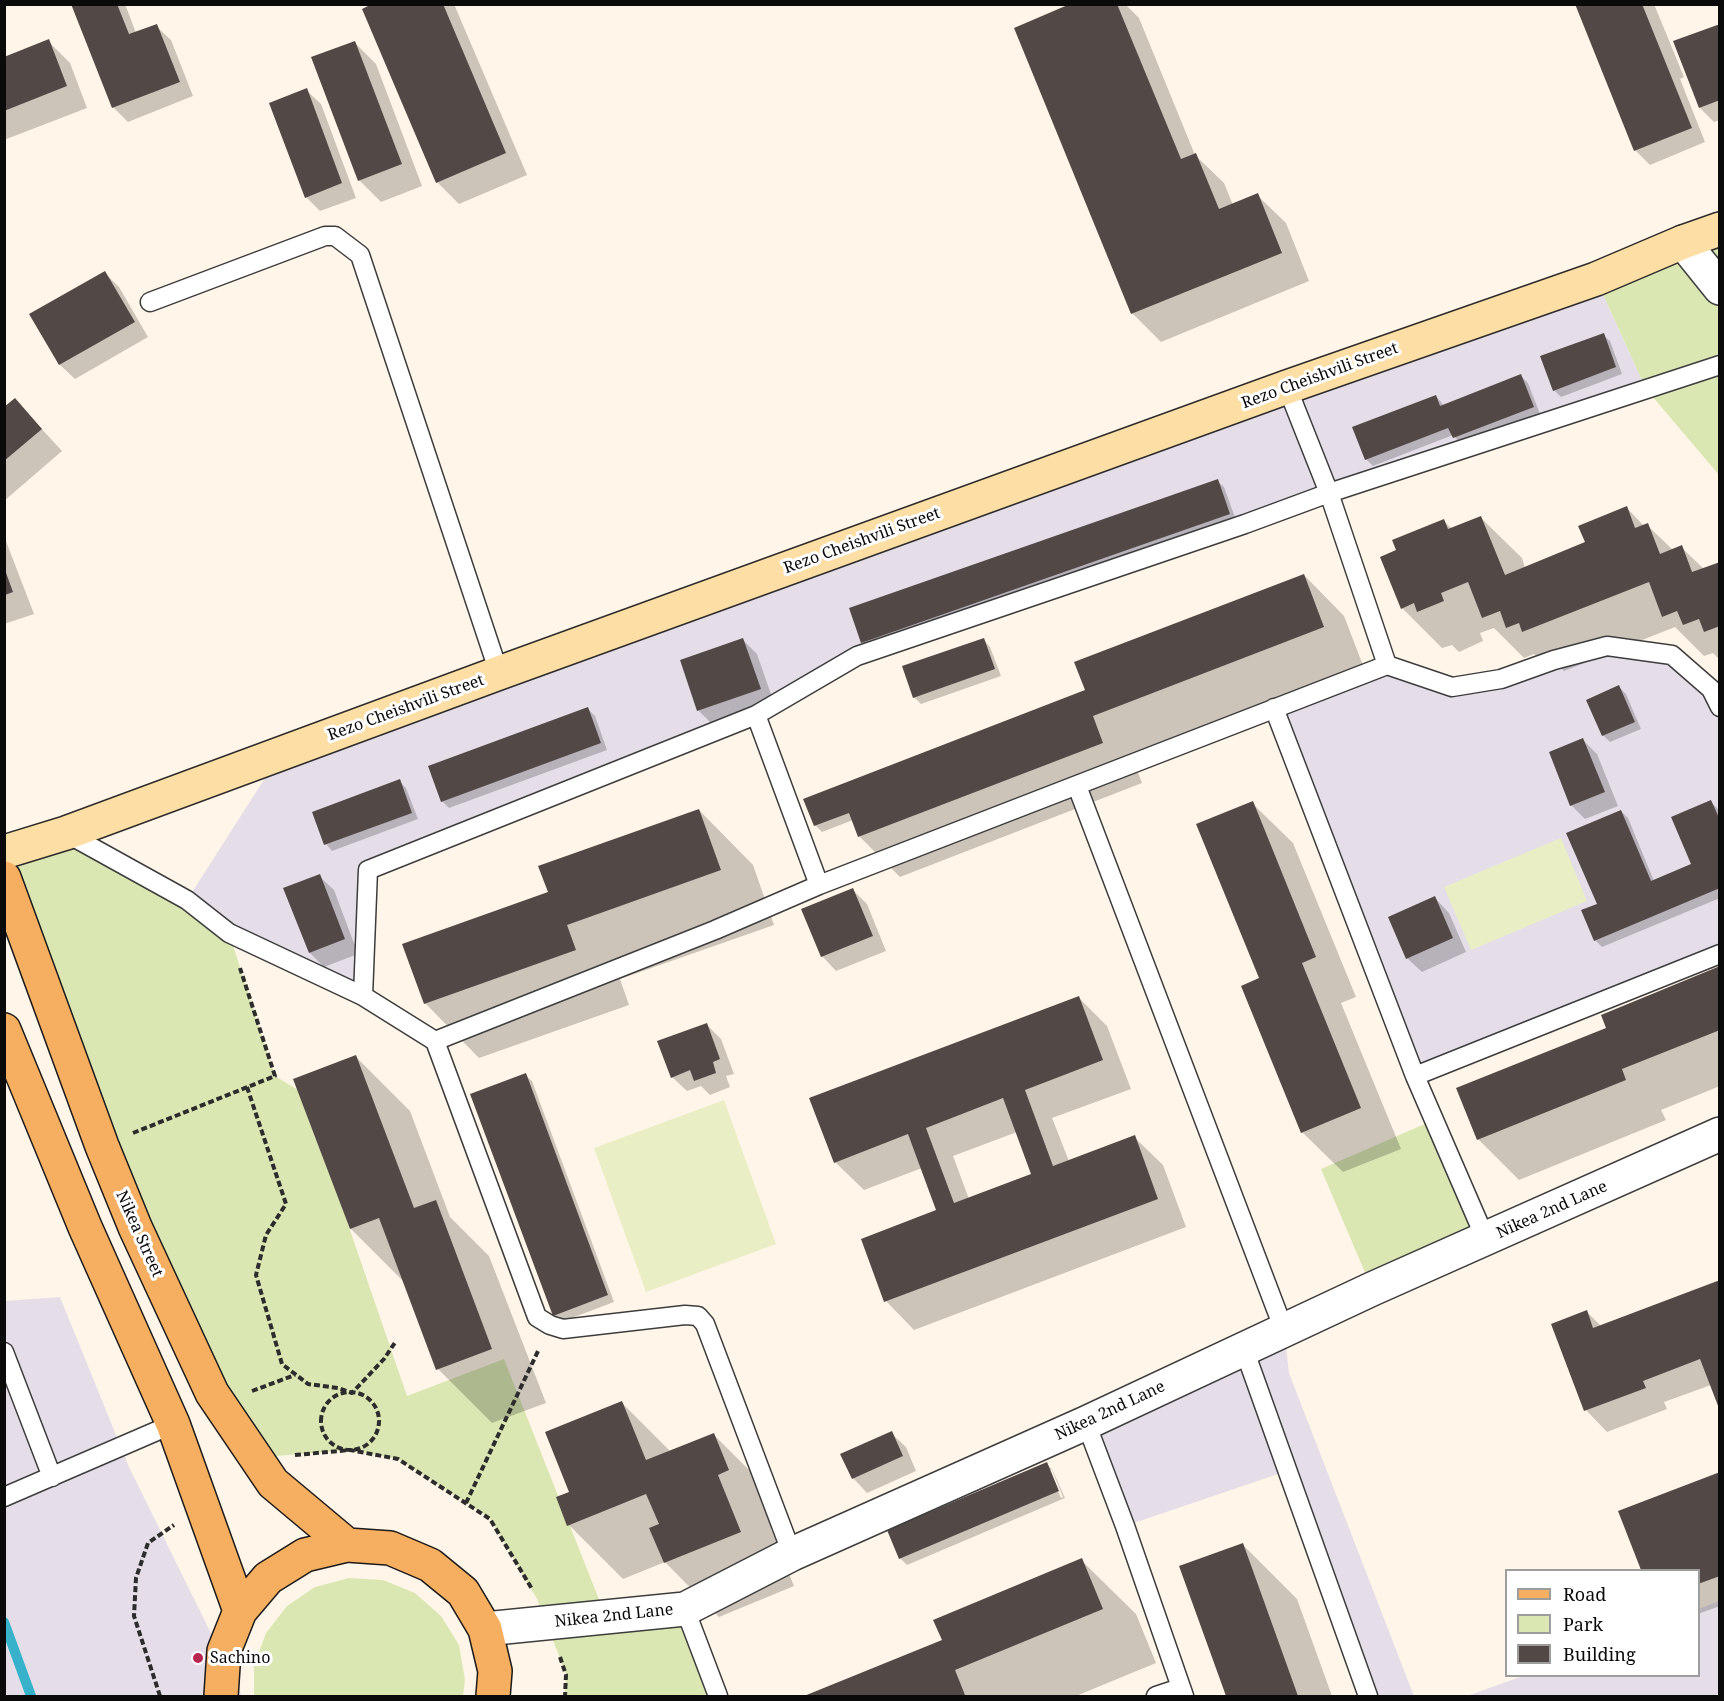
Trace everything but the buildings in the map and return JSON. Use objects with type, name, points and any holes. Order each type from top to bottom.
[{"type":"main road","name":"Rezo Cheishvili Street","points":[[4,852],[66,833],[1287,387],[1596,279],[1719,229]]},
{"type":"main road","name":"Nikea Street","points":[[4,878],[102,1146],[135,1227],[212,1393],[273,1482],[347,1545]]},
{"type":"main road","points":[[4,1030],[85,1227],[173,1424],[240,1611]]},
{"type":"main road","points":[[221,1696],[224,1651],[240,1611],[268,1578],[277,1572],[305,1555],[347,1545],[390,1548],[430,1565],[463,1592],[485,1629],[495,1671],[493,1696]]},
{"type":"street","points":[[1683,242],[1719,288]]},
{"type":"street","name":"Nikea 2nd Lane","points":[[485,1629],[685,1608],[792,1554],[1086,1423],[1372,1289],[1719,1134]]},
{"type":"lane","points":[[150,303],[325,236],[335,236],[360,255],[499,673]]},
{"type":"lane","points":[[363,996],[368,870],[756,715],[857,656],[1245,524],[1329,493],[1719,364]]},
{"type":"lane","points":[[1287,387],[1329,493],[1387,665]]},
{"type":"lane","points":[[435,1041],[715,930],[819,885],[1387,665],[1452,687],[1500,679],[1554,660],[1607,646],[1672,655],[1715,688],[1719,707]]},
{"type":"lane","points":[[1274,708],[1416,1076],[1485,1240]]},
{"type":"lane","points":[[756,715],[819,885]]},
{"type":"lane","points":[[1077,786],[1284,1330]]},
{"type":"lane","points":[[66,833],[186,900],[229,933],[363,996],[435,1041],[537,1317],[550,1325],[563,1329],[685,1315],[698,1316],[705,1324],[792,1554]]},
{"type":"lane","points":[[1416,1076],[1719,954]]},
{"type":"lane","points":[[1244,1349],[1368,1696]]},
{"type":"lane","points":[[4,1352],[52,1477]]},
{"type":"lane","points":[[1086,1423],[1125,1526],[1182,1692],[1156,1696]]},
{"type":"lane","points":[[4,1497],[173,1424]]},
{"type":"lane","points":[[685,1608],[718,1696]]},
{"type":"path","points":[[102,1146],[274,1076],[229,933]]},
{"type":"path","points":[[247,1088],[286,1204],[266,1235],[256,1275],[282,1364],[309,1384],[338,1388],[352,1393],[362,1395],[375,1408],[378,1418],[378,1428],[368,1444],[350,1450],[341,1449],[326,1438],[322,1430],[323,1411],[334,1397],[343,1393],[352,1393],[384,1359],[396,1341]]},
{"type":"path","points":[[466,1503],[550,1325]]},
{"type":"path","points":[[219,1403],[296,1375]]},
{"type":"shaded area","points":[[1596,279],[1646,389],[857,656],[756,715],[369,870],[363,996],[187,900],[265,778],[1287,387]]},
{"type":"shaded area","points":[[1607,646],[1672,655],[1719,707],[1719,954],[1415,1076],[1274,708],[1387,665],[1452,687]]},
{"type":"shaded area","points":[[60,1297],[129,1467],[242,1696],[5,1696],[5,1301]]},
{"type":"shaded area","points":[[1284,1330],[1289,1373],[1414,1696],[1368,1696],[1287,1471],[1125,1526],[1086,1423]]},
{"type":"shaded area","points":[[1719,1601],[1719,1696],[1467,1696],[1520,1677],[1700,1677],[1700,1609]]},
{"type":"green space","points":[[1719,229],[1719,475],[1646,389],[1596,279]]},
{"type":"green space","points":[[66,833],[229,933],[275,1076],[303,1093],[407,1396],[504,1359],[606,1617],[685,1609],[718,1696],[565,1696],[566,1674],[537,1599],[490,1518],[398,1459],[350,1450],[276,1456],[261,1466],[212,1393],[5,852]]},
{"type":"green space","points":[[1561,838],[1587,901],[1471,950],[1444,887]]},
{"type":"green space","points":[[724,1100],[776,1244],[646,1292],[594,1148]]},
{"type":"green space","points":[[1434,1120],[1486,1240],[1372,1289],[1321,1169]]},
{"type":"green space","points":[[349,1578],[383,1580],[415,1593],[441,1616],[459,1645],[465,1680],[463,1696],[254,1696],[254,1666],[266,1633],[287,1606],[315,1587]]},
{"type":"waterway","points":[[4,1622],[31,1696]]},
{"type":"place","name":"Sachino","points":[[198,1658]]}]
